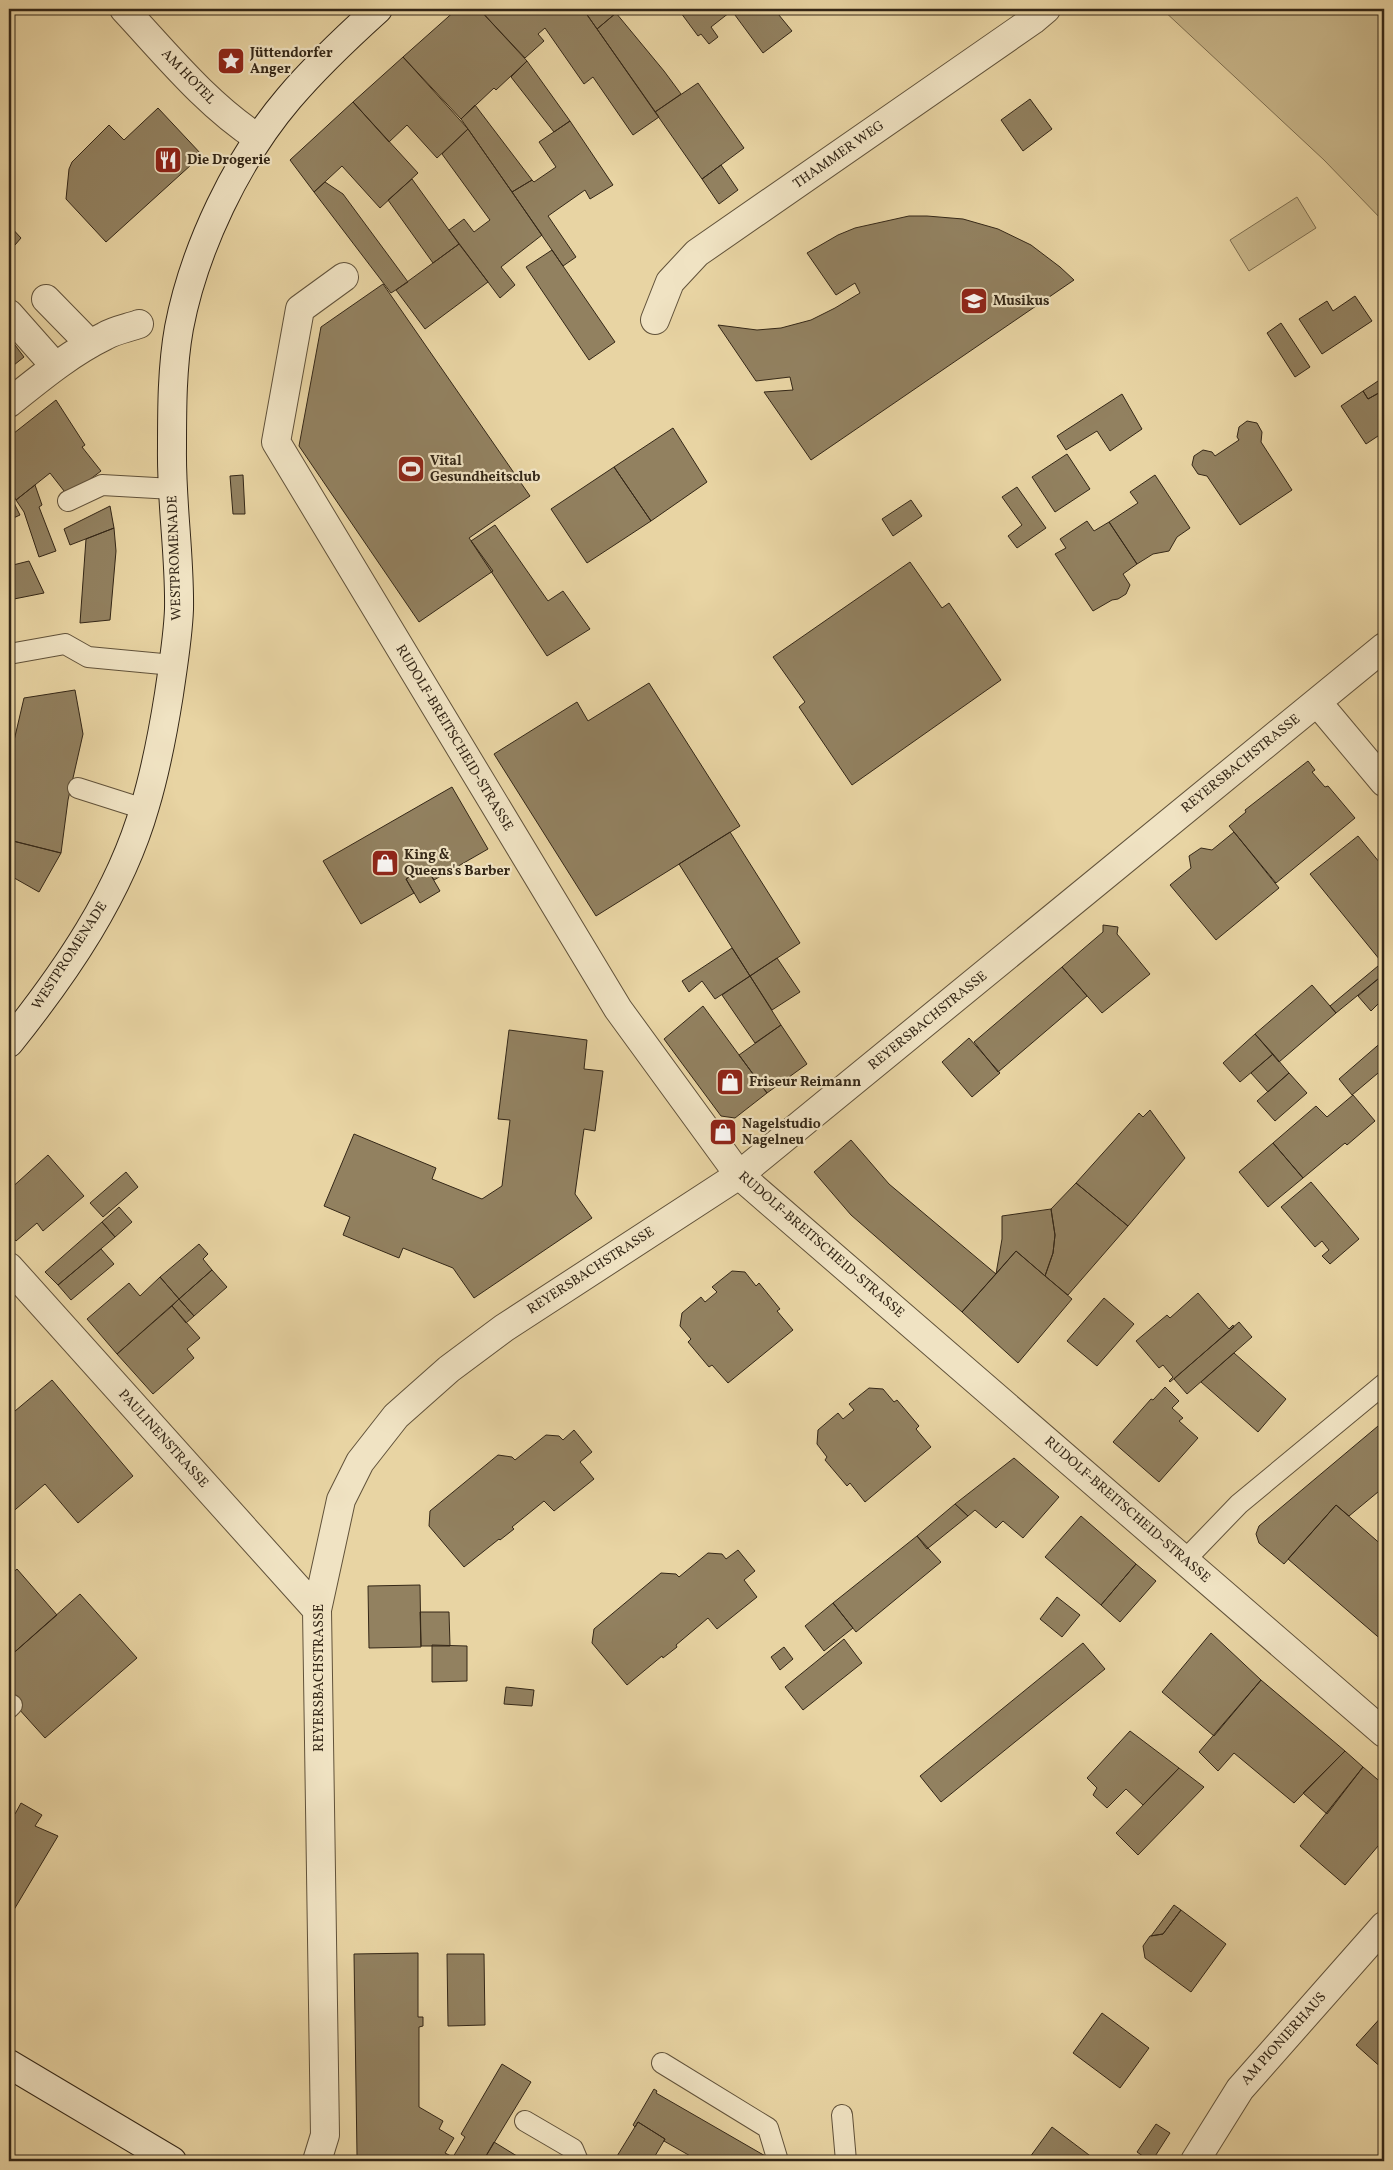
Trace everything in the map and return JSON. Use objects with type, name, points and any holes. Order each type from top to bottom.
[{"type":"street","name":"AM HOTEL","points":[[124,9],[171,61],[224,114],[258,138]]},
{"type":"street","points":[[258,138],[289,97],[378,9]]},
{"type":"street","name":"THAMMER WEG","points":[[655,320],[670,282],[697,253],[1033,20],[1046,9]]},
{"type":"street","name":"WESTPROMENADE","points":[[9,1043],[43,1000],[100,912],[124,863],[144,809],[160,749],[173,666],[179,609],[172,449],[174,368],[179,329],[188,293],[211,227],[258,138]]},
{"type":"street","name":"RUDOLF-BREITSCHEID-STRASSE","points":[[344,278],[300,309],[276,442],[618,1009],[739,1175],[1384,1733]]},
{"type":"street","points":[[46,299],[90,344]]},
{"type":"street","points":[[14,319],[55,366]]},
{"type":"street","points":[[9,403],[55,366],[90,344],[106,335],[138,324]]},
{"type":"street","name":"REYERSBACHSTRASSE","points":[[318,2161],[325,2135],[317,1610],[340,1500],[360,1462],[396,1416],[449,1369],[504,1328],[739,1175],[1384,647]]},
{"type":"street","points":[[1317,702],[1384,782]]},
{"type":"street","name":"PAULINENSTRASSE","points":[[9,1267],[317,1610]]},
{"type":"street","name":"AM PIONIERHAUS","points":[[1195,2161],[1240,2089],[1384,1926]]},
{"type":"street","points":[[9,2064],[172,2161]]},
{"type":"lane","points":[[68,501],[102,484],[173,489]]},
{"type":"lane","points":[[9,654],[65,644],[88,657],[173,666]]},
{"type":"lane","points":[[78,788],[144,809]]},
{"type":"lane","points":[[1185,1560],[1239,1504],[1384,1384]]},
{"type":"lane","points":[[662,2063],[768,2128],[778,2161]]},
{"type":"lane","points":[[842,2115],[846,2161]]},
{"type":"lane","points":[[525,2121],[573,2149],[578,2161]]},
{"type":"shaded area","points":[[1162,9],[1384,9],[1384,222],[1324,160]]},
{"type":"shaded area","points":[[1297,197],[1316,228],[1249,271],[1230,240]]},
{"type":"building","points":[[457,9],[479,9],[527,61],[496,90],[494,88],[461,119],[403,57]]},
{"type":"building","points":[[479,9],[583,9],[659,117],[633,135],[593,77],[584,84],[545,28],[538,34],[544,41],[525,58]]},
{"type":"building","points":[[583,9],[613,9],[616,13],[597,29]]},
{"type":"building","points":[[686,9],[734,9],[711,27],[718,37],[709,44],[701,34],[698,36],[681,13]]},
{"type":"building","points":[[734,9],[774,9],[792,31],[763,53],[732,11]]},
{"type":"building","points":[[616,13],[681,94],[655,112],[597,29]]},
{"type":"building","points":[[403,57],[468,129],[437,158],[407,125],[389,142],[353,102]]},
{"type":"building","points":[[527,61],[570,121],[554,132],[511,77]]},
{"type":"building","points":[[698,83],[744,148],[702,179],[655,112]]},
{"type":"building","points":[[1030,99],[1052,129],[1023,151],[1001,120]]},
{"type":"building","points":[[353,102],[418,173],[380,208],[342,166],[314,192],[290,160]]},
{"type":"building","points":[[475,105],[532,180],[512,192],[461,119]]},
{"type":"building","points":[[158,108],[202,155],[106,242],[66,199],[69,169],[72,162],[109,125],[124,140]]},
{"type":"building","points":[[570,121],[613,185],[590,199],[585,190],[548,216],[576,257],[563,266],[512,192],[532,180],[534,182],[556,167],[539,142]]},
{"type":"building","points":[[468,129],[542,235],[501,267],[515,285],[500,298],[449,230],[464,219],[474,232],[490,220],[442,154]]},
{"type":"building","points":[[721,165],[738,190],[719,204],[702,179]]},
{"type":"building","points":[[412,179],[459,244],[433,263],[388,200]]},
{"type":"building","points":[[325,182],[343,194],[408,282],[391,293],[314,192]]},
{"type":"building","points":[[909,216],[963,219],[998,229],[1031,245],[1074,280],[811,460],[764,392],[793,390],[790,377],[756,381],[718,325],[757,330],[781,328],[811,320],[835,308],[860,293],[855,283],[836,295],[807,253],[838,235],[855,228]]},
{"type":"building","points":[[9,225],[21,238],[15,245],[9,238]]},
{"type":"building","points":[[459,244],[488,282],[425,329],[396,290]]},
{"type":"building","points":[[552,250],[615,342],[589,360],[526,267]]},
{"type":"building","points":[[383,284],[530,496],[469,538],[493,571],[419,622],[299,446],[321,327]]},
{"type":"building","points":[[1355,296],[1372,321],[1322,354],[1299,319],[1327,301],[1333,311]]},
{"type":"building","points":[[1281,323],[1310,367],[1295,377],[1267,333]]},
{"type":"building","points":[[9,337],[24,357],[9,369]]},
{"type":"building","points":[[1384,377],[1384,390],[1368,399],[1363,391]]},
{"type":"building","points":[[1384,390],[1384,432],[1366,444],[1341,406],[1363,391],[1368,399]]},
{"type":"building","points":[[1122,394],[1142,429],[1110,451],[1097,431],[1066,450],[1057,436]]},
{"type":"building","points":[[56,400],[85,445],[82,447],[101,471],[68,496],[50,473],[16,500],[9,487],[9,437]]},
{"type":"building","points":[[1247,421],[1257,423],[1262,432],[1261,442],[1292,490],[1240,525],[1207,476],[1198,474],[1192,465],[1194,456],[1203,450],[1212,452],[1215,456],[1239,440],[1237,437],[1239,427]]},
{"type":"building","points":[[673,428],[707,482],[651,521],[614,467]]},
{"type":"building","points":[[1067,454],[1090,489],[1055,512],[1032,477]]},
{"type":"building","points":[[614,467],[651,521],[587,563],[551,509]]},
{"type":"building","points":[[243,475],[245,514],[233,514],[230,476]]},
{"type":"building","points":[[1155,475],[1190,528],[1177,537],[1169,551],[1153,554],[1137,564],[1109,522],[1138,503],[1130,492]]},
{"type":"building","points":[[35,485],[42,505],[39,507],[56,551],[39,557],[24,512],[16,500]]},
{"type":"building","points":[[1017,487],[1046,528],[1017,548],[1008,536],[1022,525],[1002,497]]},
{"type":"building","points":[[9,493],[20,515],[9,520]]},
{"type":"building","points":[[911,500],[922,516],[893,536],[882,519]]},
{"type":"building","points":[[110,506],[114,528],[70,545],[64,529]]},
{"type":"building","points":[[1087,521],[1094,531],[1109,522],[1137,564],[1123,574],[1130,585],[1126,594],[1093,611],[1055,554],[1066,548],[1060,539]]},
{"type":"building","points":[[495,525],[548,601],[563,591],[590,629],[547,656],[471,541]]},
{"type":"building","points":[[114,528],[116,551],[110,620],[80,623],[86,539]]},
{"type":"building","points":[[29,561],[44,593],[9,600],[9,566]]},
{"type":"building","points":[[910,562],[942,608],[949,603],[1001,680],[852,785],[799,707],[805,702],[773,657]]},
{"type":"building","points":[[649,683],[740,826],[596,916],[494,754],[577,702],[588,721]]},
{"type":"building","points":[[75,690],[83,734],[68,800],[61,853],[9,840],[9,762],[24,698]]},
{"type":"building","points":[[1308,761],[1315,770],[1312,772],[1325,787],[1328,786],[1355,818],[1276,883],[1229,826],[1246,812],[1245,810]]},
{"type":"building","points":[[452,787],[488,849],[434,880],[426,867],[406,879],[414,893],[361,924],[323,861]]},
{"type":"building","points":[[730,832],[800,943],[750,976],[679,864]]},
{"type":"building","points":[[1234,832],[1279,888],[1216,940],[1170,885],[1191,868],[1189,856],[1201,848],[1212,850]]},
{"type":"building","points":[[1358,836],[1384,868],[1384,956],[1380,960],[1310,874]]},
{"type":"building","points":[[9,840],[61,853],[39,892],[9,875]]},
{"type":"building","points":[[426,867],[440,891],[420,903],[406,879]]},
{"type":"building","points":[[1103,925],[1118,927],[1117,934],[1150,974],[1102,1013],[1062,967],[1103,932]]},
{"type":"building","points":[[732,948],[750,976],[715,999],[702,981],[689,992],[682,981]]},
{"type":"building","points":[[777,958],[800,992],[772,1010],[750,976]]},
{"type":"building","points":[[1378,966],[1384,974],[1336,1013],[1330,1006]]},
{"type":"building","points":[[1062,967],[1087,996],[998,1072],[974,1042]]},
{"type":"building","points":[[1384,974],[1384,998],[1371,1011],[1358,996]]},
{"type":"building","points":[[750,976],[781,1025],[755,1043],[722,995]]},
{"type":"building","points":[[1312,985],[1336,1013],[1279,1062],[1255,1034]]},
{"type":"building","points":[[703,1006],[767,1093],[735,1118],[721,1116],[664,1039]]},
{"type":"building","points":[[781,1025],[807,1064],[767,1093],[739,1055]]},
{"type":"building","points":[[509,1030],[587,1040],[584,1069],[603,1071],[595,1131],[584,1129],[575,1194],[592,1218],[474,1298],[453,1268],[403,1248],[399,1258],[343,1235],[350,1217],[324,1206],[354,1134],[436,1168],[432,1179],[482,1199],[502,1186],[510,1120],[498,1119]]},
{"type":"building","points":[[1255,1034],[1273,1054],[1240,1082],[1223,1063]]},
{"type":"building","points":[[969,1038],[1000,1073],[972,1097],[942,1062]]},
{"type":"building","points":[[1384,1040],[1384,1068],[1352,1095],[1339,1079]]},
{"type":"building","points":[[1273,1054],[1289,1073],[1268,1092],[1251,1073]]},
{"type":"building","points":[[1289,1073],[1307,1093],[1275,1121],[1257,1101]]},
{"type":"building","points":[[1353,1095],[1375,1121],[1303,1178],[1273,1143],[1316,1106],[1327,1117]]},
{"type":"building","points":[[1150,1110],[1185,1158],[1128,1226],[1076,1183],[1139,1113],[1143,1117]]},
{"type":"building","points":[[851,1140],[889,1184],[996,1274],[962,1312],[851,1215],[814,1172]]},
{"type":"building","points":[[1273,1143],[1303,1178],[1268,1207],[1239,1172]]},
{"type":"building","points":[[48,1155],[84,1196],[43,1231],[37,1223],[16,1241],[9,1233],[9,1190]]},
{"type":"building","points":[[126,1172],[138,1187],[103,1217],[90,1203]]},
{"type":"building","points":[[1311,1182],[1359,1239],[1330,1264],[1322,1256],[1329,1250],[1322,1241],[1315,1247],[1281,1207]]},
{"type":"building","points":[[1076,1183],[1128,1226],[1068,1295],[1045,1276],[1053,1253],[1055,1235],[1051,1209]]},
{"type":"building","points":[[119,1207],[132,1222],[115,1237],[102,1222]]},
{"type":"building","points":[[1051,1209],[1055,1235],[1053,1253],[1045,1276],[1016,1251],[996,1274],[1002,1239],[1002,1216]]},
{"type":"building","points":[[102,1222],[115,1237],[58,1285],[45,1272]]},
{"type":"building","points":[[199,1244],[208,1254],[203,1259],[212,1270],[179,1299],[160,1277]]},
{"type":"building","points":[[101,1249],[114,1264],[71,1300],[58,1285]]},
{"type":"building","points":[[1016,1251],[1072,1299],[1018,1363],[962,1312]]},
{"type":"building","points":[[212,1270],[227,1287],[194,1316],[179,1299]]},
{"type":"building","points":[[732,1271],[745,1272],[756,1286],[759,1283],[780,1309],[777,1311],[793,1330],[728,1383],[712,1365],[709,1367],[688,1342],[691,1339],[680,1326],[682,1313],[701,1297],[705,1302],[717,1292],[712,1287]]},
{"type":"building","points":[[160,1277],[179,1299],[117,1354],[87,1319],[129,1283],[140,1296]]},
{"type":"building","points":[[1198,1293],[1229,1329],[1233,1325],[1234,1327],[1170,1382],[1173,1377],[1163,1365],[1159,1368],[1136,1341],[1167,1315],[1170,1318]]},
{"type":"building","points":[[1104,1298],[1134,1324],[1097,1366],[1067,1341]]},
{"type":"building","points":[[179,1299],[194,1316],[186,1323],[172,1306]]},
{"type":"building","points":[[172,1306],[200,1338],[187,1349],[194,1358],[153,1394],[117,1354]]},
{"type":"building","points":[[1239,1322],[1252,1337],[1187,1394],[1174,1379]]},
{"type":"building","points":[[1234,1353],[1286,1399],[1258,1432],[1201,1382]]},
{"type":"building","points":[[52,1380],[133,1476],[78,1523],[45,1484],[9,1515],[9,1416]]},
{"type":"building","points":[[1165,1387],[1179,1401],[1172,1408],[1183,1418],[1179,1421],[1198,1438],[1159,1482],[1113,1442],[1151,1399],[1153,1400]]},
{"type":"building","points":[[869,1388],[883,1389],[894,1402],[897,1400],[919,1426],[916,1429],[931,1447],[865,1502],[850,1483],[847,1486],[825,1460],[827,1457],[817,1444],[818,1430],[838,1413],[843,1419],[854,1410],[849,1404]]},
{"type":"building","points":[[1384,1421],[1384,1487],[1349,1516],[1336,1505],[1284,1564],[1259,1543],[1256,1534],[1259,1526]]},
{"type":"building","points":[[574,1430],[592,1452],[580,1462],[594,1479],[554,1511],[544,1501],[512,1527],[514,1529],[464,1567],[429,1526],[430,1511],[498,1455],[512,1457],[515,1460],[546,1435],[559,1436],[563,1440]]},
{"type":"building","points":[[1014,1458],[1059,1497],[1023,1538],[1003,1521],[996,1528],[975,1510],[968,1516],[955,1504]]},
{"type":"building","points":[[955,1504],[968,1516],[927,1549],[917,1536]]},
{"type":"building","points":[[1336,1505],[1384,1547],[1384,1642],[1288,1559]]},
{"type":"building","points":[[1081,1516],[1136,1564],[1101,1605],[1045,1557]]},
{"type":"building","points":[[917,1536],[941,1562],[856,1632],[833,1603]]},
{"type":"building","points":[[738,1550],[755,1571],[744,1580],[757,1597],[717,1629],[708,1618],[676,1645],[677,1647],[663,1658],[662,1656],[627,1685],[592,1643],[594,1629],[661,1573],[676,1574],[679,1577],[708,1553],[722,1554],[726,1559]]},
{"type":"building","points":[[1136,1564],[1156,1581],[1120,1622],[1101,1605]]},
{"type":"building","points":[[17,1569],[57,1615],[9,1657],[9,1576]]},
{"type":"building","points":[[420,1585],[421,1647],[369,1648],[368,1586]]},
{"type":"building","points":[[80,1594],[137,1658],[45,1738],[9,1698],[9,1657]]},
{"type":"building","points":[[1057,1597],[1080,1615],[1062,1637],[1040,1619]]},
{"type":"building","points":[[833,1603],[853,1628],[824,1651],[805,1626]]},
{"type":"building","points":[[420,1612],[449,1612],[450,1646],[421,1646]]},
{"type":"building","points":[[1211,1633],[1261,1680],[1214,1736],[1162,1692]]},
{"type":"building","points":[[844,1639],[862,1663],[803,1710],[785,1687]]},
{"type":"building","points":[[1083,1643],[1105,1669],[941,1802],[920,1776]]},
{"type":"building","points":[[432,1645],[467,1646],[467,1681],[432,1682]]},
{"type":"building","points":[[784,1647],[793,1659],[780,1670],[771,1657]]},
{"type":"building","points":[[1261,1680],[1345,1751],[1294,1803],[1234,1753],[1218,1771],[1199,1752]]},
{"type":"building","points":[[506,1687],[534,1690],[532,1706],[504,1704]]},
{"type":"building","points":[[1130,1731],[1179,1768],[1143,1805],[1126,1789],[1107,1808],[1093,1795],[1097,1788],[1087,1778]]},
{"type":"building","points":[[1345,1751],[1363,1767],[1327,1814],[1303,1793]]},
{"type":"building","points":[[1363,1767],[1384,1785],[1384,1839],[1345,1885],[1300,1846]]},
{"type":"building","points":[[1179,1768],[1204,1787],[1138,1855],[1116,1833]]},
{"type":"building","points":[[21,1803],[42,1815],[35,1826],[58,1836],[9,1918],[9,1810],[15,1814]]},
{"type":"building","points":[[1174,1905],[1181,1910],[1163,1934],[1151,1936]]},
{"type":"building","points":[[1181,1910],[1226,1944],[1191,1992],[1145,1958],[1143,1946],[1150,1936],[1163,1934]]},
{"type":"building","points":[[418,1953],[418,2017],[423,2017],[423,2026],[419,2027],[419,2107],[443,2121],[439,2129],[454,2138],[445,2153],[453,2157],[465,2137],[461,2134],[502,2064],[531,2082],[483,2161],[361,2161],[357,2155],[354,1954]]},
{"type":"building","points":[[447,1954],[484,1954],[485,2025],[448,2026]]},
{"type":"building","points":[[1102,2013],[1149,2048],[1120,2088],[1073,2053]]},
{"type":"building","points":[[1384,2014],[1384,2070],[1356,2045]]},
{"type":"building","points":[[654,2089],[657,2091],[656,2093],[767,2157],[764,2161],[699,2161],[664,2141],[665,2139],[638,2122],[635,2127],[633,2125]]},
{"type":"building","points":[[638,2122],[665,2139],[652,2161],[614,2161]]},
{"type":"building","points":[[1156,2124],[1170,2133],[1152,2161],[1150,2161],[1137,2152]]},
{"type":"building","points":[[1052,2127],[1097,2161],[1027,2161]]},
{"type":"building","points":[[494,2142],[525,2161],[483,2161]]},
{"type":"place","name":"Jüttendorfer Anger","points":[[231,61]]},
{"type":"place","name":"Die Drogerie","points":[[168,160]]},
{"type":"place","name":"Musikus","points":[[974,301]]},
{"type":"place","name":"Vital Gesundheitsclub","points":[[411,469]]},
{"type":"place","name":"King & Queens's Barber","points":[[385,863]]},
{"type":"place","name":"Friseur Reimann","points":[[730,1082]]},
{"type":"place","name":"Nagelstudio Nagelneu","points":[[723,1132]]}]
